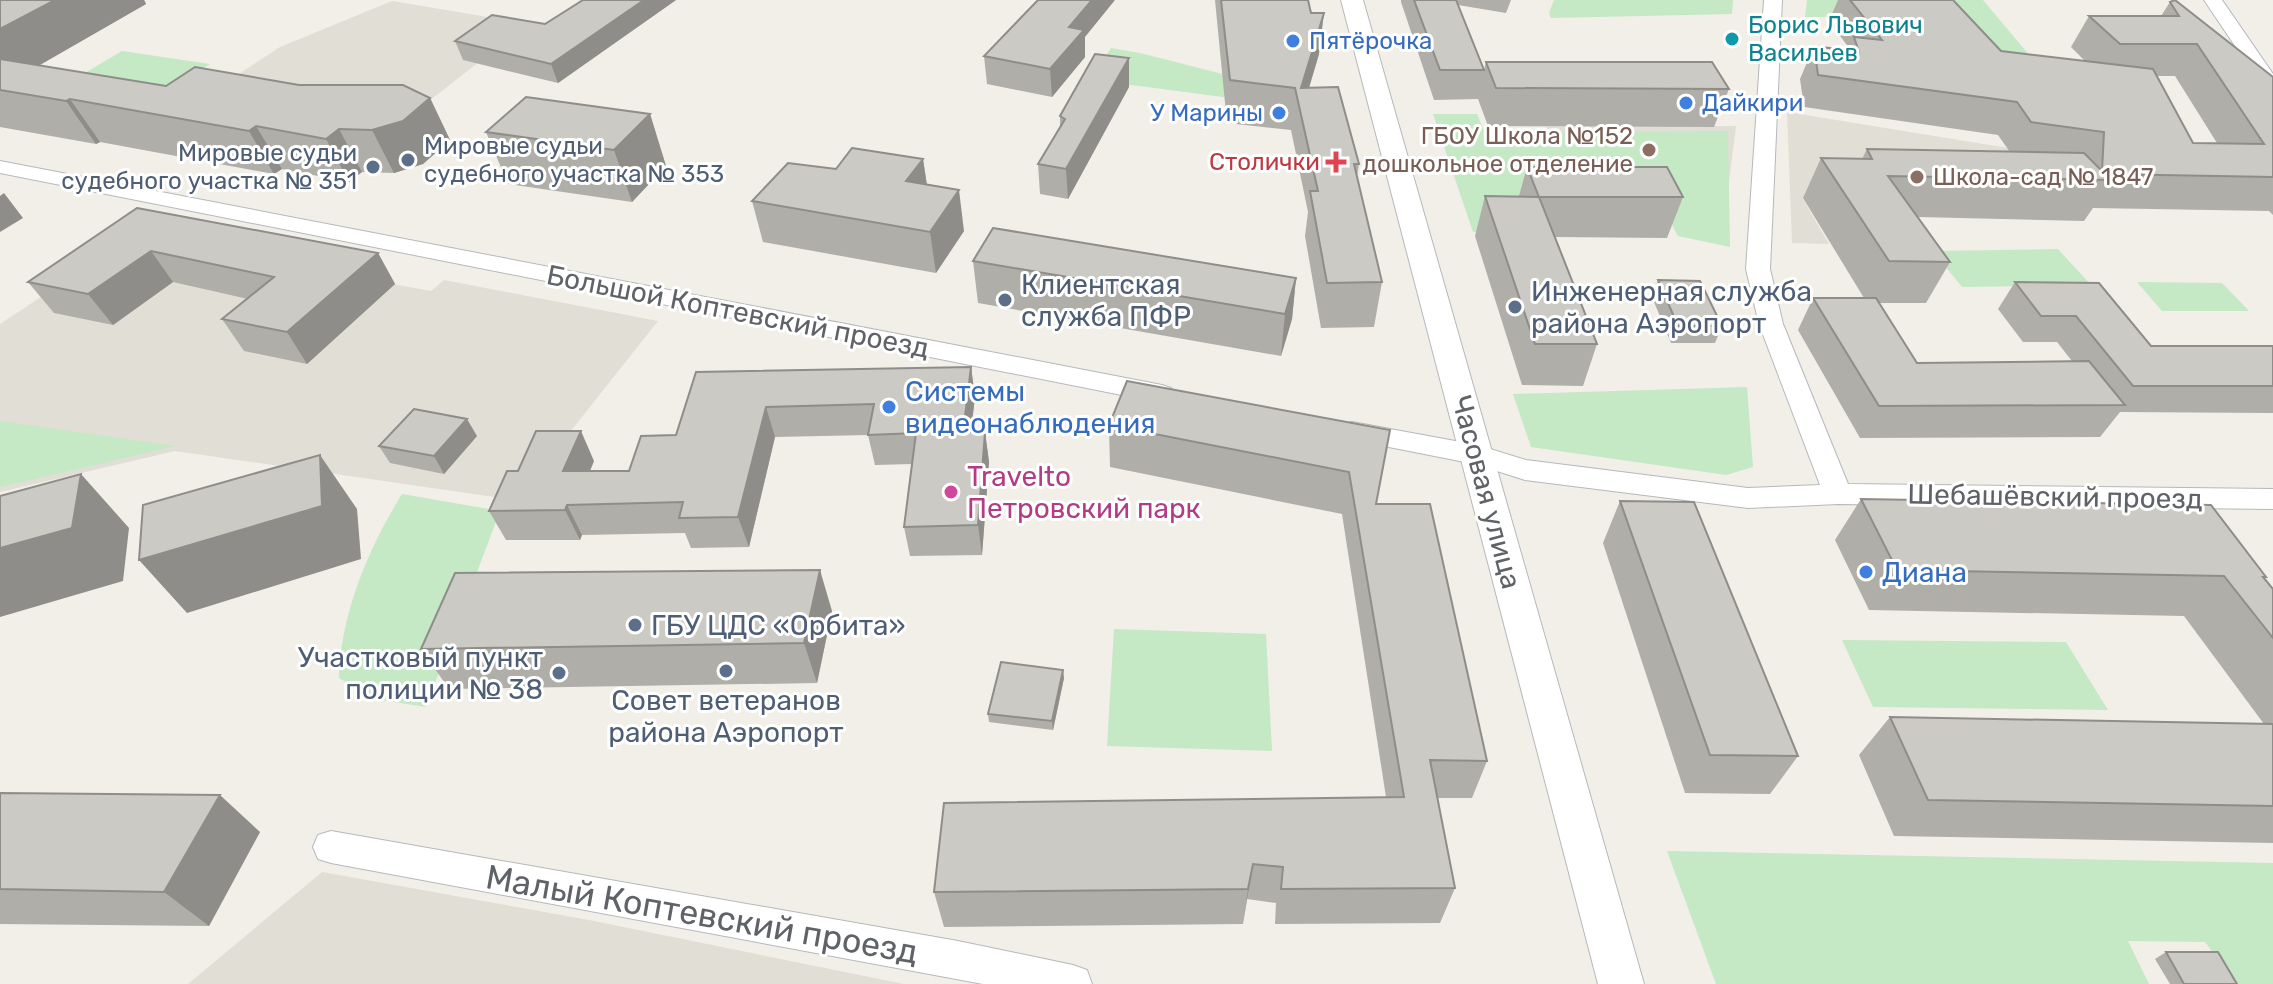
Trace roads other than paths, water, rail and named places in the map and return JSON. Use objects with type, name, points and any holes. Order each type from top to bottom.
[{"type":"street","name":"Часовая улица","points":[[1352,0],[1621,984]]},
{"type":"street","points":[[1773,0],[1758,269],[1771,324],[1838,494]]},
{"type":"street","points":[[2213,0],[2273,88]]},
{"type":"street","name":"Большой Коптевский проезд","points":[[0,167],[1181,398]]},
{"type":"street","points":[[1332,427],[1477,455]]},
{"type":"street","name":"Шебашёвский проезд","points":[[1477,455],[1525,470],[1748,498],[1838,494],[2273,499]]},
{"type":"street","name":"Малый Коптевский проезд","points":[[331,847],[945,957],[1073,984]]},
{"type":"place","name":"Борис Львович Васильев","points":[[1732,39]]},
{"type":"place","name":"Пятёрочка","points":[[1293,41]]},
{"type":"place","name":"Дайкири","points":[[1686,103]]},
{"type":"place","name":"У Марины","points":[[1279,113]]},
{"type":"place","name":"ГБОУ Школа №152 дошкольное отделение","points":[[1649,150]]},
{"type":"place","name":"Мировые судьи судебного участка № 353","points":[[408,160]]},
{"type":"place","name":"Столички","points":[[1336,162]]},
{"type":"place","name":"Мировые судьи судебного участка № 351","points":[[373,167]]},
{"type":"place","name":"Школа-сад № 1847","points":[[1917,177]]},
{"type":"place","name":"Клиентская служба ПФР","points":[[1005,300]]},
{"type":"place","name":"Инженерная служба района Аэропорт","points":[[1515,307]]},
{"type":"place","name":"Системы видеонаблюдения","points":[[889,407]]},
{"type":"place","name":"Travelto Петровский парк","points":[[951,492]]},
{"type":"place","name":"Диана","points":[[1866,572]]},
{"type":"place","name":"ГБУ ЦДС «Орбита»","points":[[635,625]]},
{"type":"place","name":"Совет ветеранов района Аэропорт","points":[[726,671]]},
{"type":"place","name":"Участковый пункт полиции № 38","points":[[559,673]]}]
